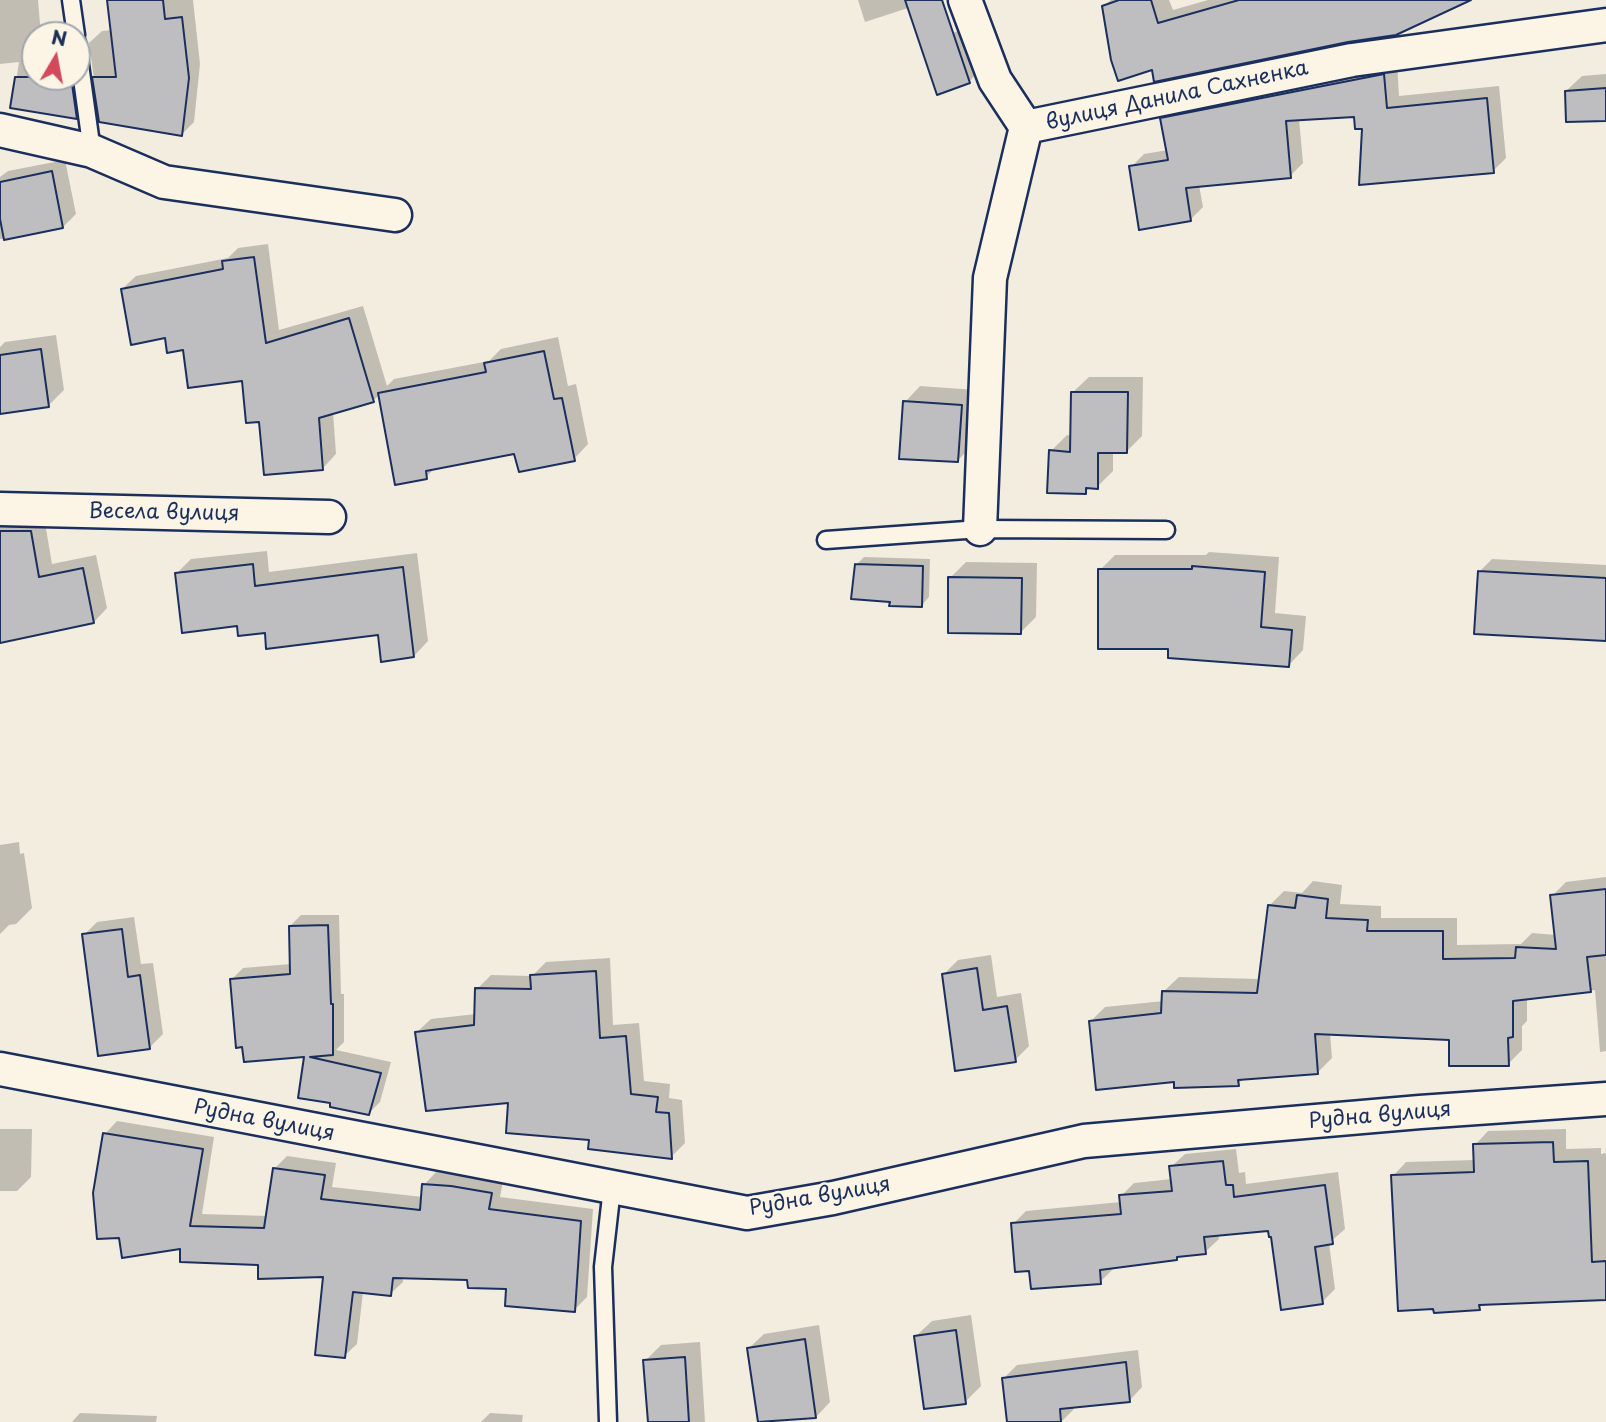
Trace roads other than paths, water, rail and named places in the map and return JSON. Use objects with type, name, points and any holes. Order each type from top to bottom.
[{"type":"street","points":[[965,0],[995,80],[1026,127]]},
{"type":"street","name":"вулиця Данила Сахненка","points":[[980,529],[990,278],[1026,127],[1352,60],[1606,25]]},
{"type":"street","points":[[0,130],[92,151],[163,182],[395,215]]},
{"type":"street","name":"Весела вулиця","points":[[0,509],[329,517]]},
{"type":"street","name":"Рудна вулиця","points":[[0,1069],[747,1213],[833,1198],[1084,1142],[1420,1112],[1606,1099]]},
{"type":"lane","points":[[71,0],[74,21]]},
{"type":"lane","points":[[84,91],[92,151]]},
{"type":"lane","points":[[826,540],[980,529],[1166,530]]},
{"type":"lane","points":[[608,1422],[603,1267],[612,1188]]}]
